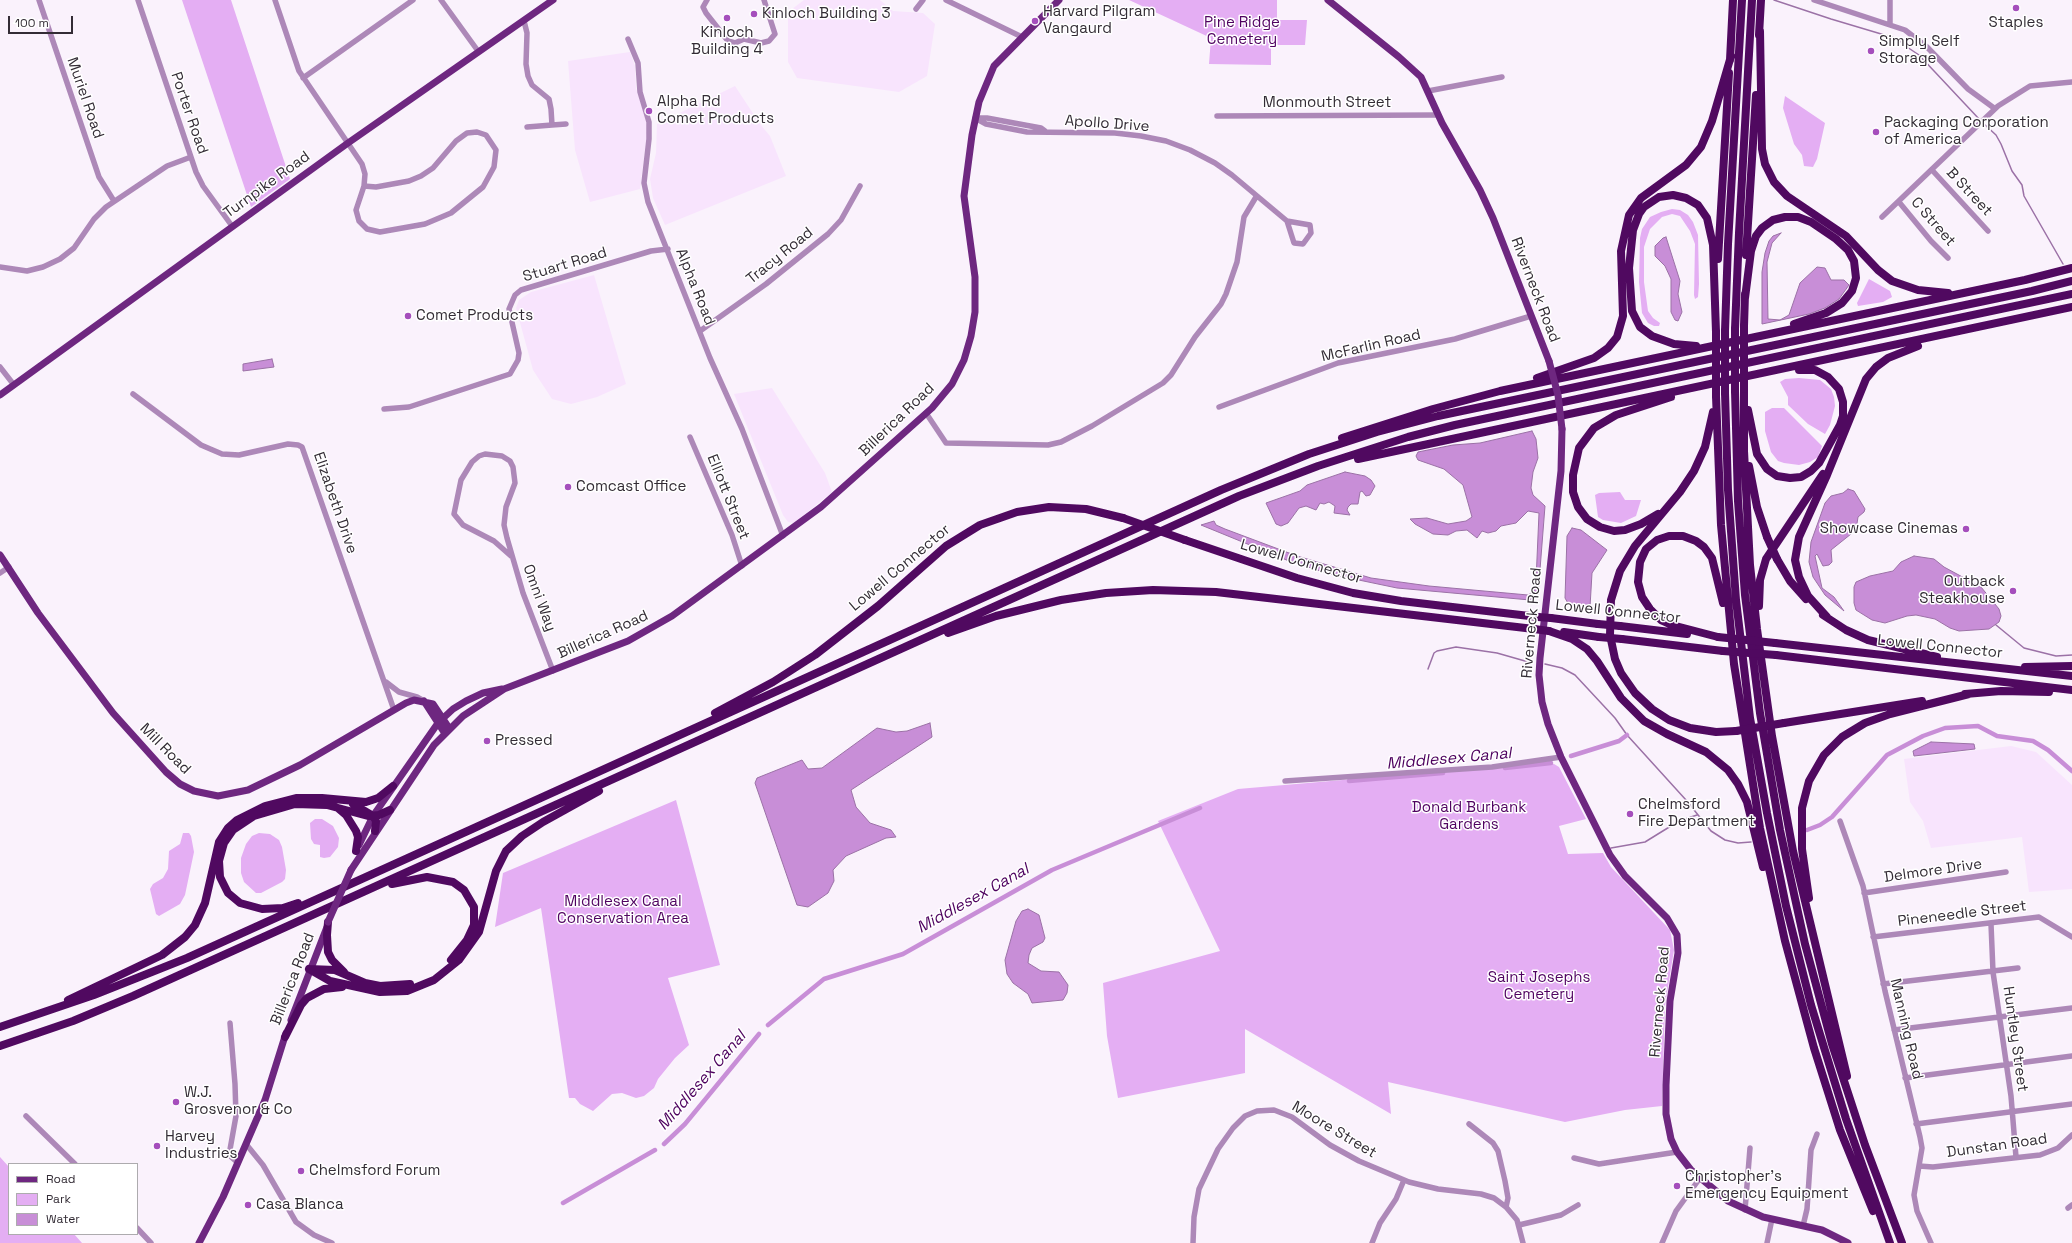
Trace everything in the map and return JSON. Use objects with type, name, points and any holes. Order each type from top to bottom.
[{"type":"highway","points":[[1716,332],[1722,186],[1731,56],[1733,0]]},
{"type":"highway","points":[[1742,0],[1729,229],[1725,331],[1728,497],[1736,605],[1749,707],[1766,813],[1786,906],[1815,1020],[1843,1111],[1888,1243]]},
{"type":"highway","points":[[1752,0],[1738,232],[1735,391],[1738,501],[1745,595],[1756,689],[1771,782],[1796,908],[1814,977],[1832,1044],[1865,1144],[1902,1243]]},
{"type":"highway","points":[[1761,2],[1744,326],[1744,467],[1750,565],[1764,681],[1786,812],[1814,939],[1865,1144]]},
{"type":"highway","points":[[1760,31],[1762,149],[1767,169],[1777,186],[1788,196],[1846,236],[1878,270],[1896,283],[1918,290],[1932,292],[1979,290]]},
{"type":"highway","points":[[0,1027],[155,972],[1316,448],[1360,431],[1583,363],[1600,355],[1615,341],[1622,321],[1620,258],[1623,235],[1629,215],[1641,198],[1686,165],[1701,146],[1712,121],[1731,56]]},
{"type":"highway","points":[[1711,346],[1679,345],[1662,341],[1643,330],[1633,315],[1629,268],[1633,230],[1639,214],[1644,207],[1659,197],[1673,195],[1686,198],[1698,206],[1707,218],[1713,245],[1720,525],[1734,664]]},
{"type":"highway","points":[[1745,298],[1754,241],[1762,228],[1777,218],[1798,217],[1816,224],[1842,243],[1854,261],[1856,273],[1855,282],[1852,291],[1842,303],[1820,316],[1749,338]]},
{"type":"highway","points":[[1470,398],[1979,290],[2072,268]]},
{"type":"highway","points":[[1280,465],[1339,444],[1438,416],[2072,281]]},
{"type":"highway","points":[[0,1046],[73,1021],[133,996],[1239,496],[1318,466],[1408,437],[1439,429],[2072,294]]},
{"type":"highway","points":[[1318,466],[1782,370],[2072,308]]},
{"type":"highway","points":[[1826,617],[1804,590],[1797,572],[1795,554],[1801,532],[1842,440],[1863,384],[1880,364],[1903,350],[1971,329]]},
{"type":"highway","points":[[1744,389],[1755,448],[1761,463],[1771,472],[1782,477],[1794,478],[1805,475],[1819,463],[1840,425],[1843,412],[1842,398],[1834,383],[1820,372],[1804,369],[1782,370]]},
{"type":"highway","points":[[1671,503],[1653,517],[1631,529],[1614,531],[1600,527],[1584,516],[1576,502],[1572,487],[1576,458],[1587,435],[1603,421],[1710,384]]},
{"type":"highway","points":[[1716,396],[1709,432],[1700,460],[1690,479],[1631,552],[1616,580],[1612,595],[1610,619],[1611,643],[1615,658],[1625,680],[1635,693],[1664,717],[1694,729],[1716,732],[1736,731],[1969,694],[2016,691],[2072,692]]},
{"type":"highway","points":[[1744,417],[1752,486],[1759,514],[1767,537],[1778,559],[1790,581],[1801,594],[1826,617],[1846,630],[1878,643],[1969,665]]},
{"type":"highway","points":[[1764,681],[1759,593],[1764,564],[1770,552],[1823,474],[1842,440]]},
{"type":"highway","name":"Lowell Connector","points":[[647,750],[759,690],[815,655],[878,606],[946,546],[980,525],[1017,512],[1049,507],[1086,509],[1123,518],[1297,578],[1353,593],[1419,603],[1598,624],[2072,676]]},
{"type":"highway","points":[[1718,637],[1684,629],[1666,622],[1653,612],[1644,601],[1639,587],[1638,567],[1646,549],[1657,540],[1673,535],[1687,537],[1700,544],[1710,554],[1716,569],[1734,664],[1757,812],[1785,941]]},
{"type":"highway","name":"Lowell Connector","points":[[887,656],[989,619],[1028,607],[1075,597],[1137,590],[1216,592],[1549,631],[1776,655],[2072,692]]},
{"type":"highway","points":[[1549,631],[1572,639],[1591,653],[1621,698],[1644,721],[1711,755],[1732,774],[1747,802],[1762,865],[1828,1095],[1853,1164],[1888,1243]]},
{"type":"highway","points":[[1994,667],[2072,666]]},
{"type":"highway","points":[[1814,939],[1814,923],[1804,862],[1802,826],[1805,794],[1820,762],[1838,741],[1865,723],[1890,714],[1969,694]]},
{"type":"highway","points":[[309,969],[330,981],[380,992],[399,992],[422,986],[439,977],[459,960],[479,932],[496,871],[506,851],[513,843],[543,822],[657,759]]},
{"type":"highway","points":[[33,1016],[162,955],[180,942],[195,925],[205,903],[218,842],[228,828],[237,820],[264,806],[296,798],[322,798],[360,803],[372,801],[393,786]]},
{"type":"highway","points":[[344,801],[360,807],[374,816],[376,821],[375,831]]},
{"type":"highway","points":[[331,892],[283,908],[262,909],[240,903],[228,893],[222,881],[219,866],[222,848],[230,835],[239,826],[254,816],[295,804],[310,803],[335,806],[359,814],[374,816],[390,810]]},
{"type":"highway","points":[[335,806],[346,815],[356,831],[358,837],[356,851]]},
{"type":"highway","points":[[309,969],[331,970],[348,975],[368,984],[385,986],[408,985],[421,981],[434,974],[451,960],[467,940],[474,925],[475,913],[471,900],[458,886],[441,879],[427,877],[408,880],[364,892]]},
{"type":"highway","points":[[328,922],[327,940],[329,954],[335,964],[348,975]]},
{"type":"highway","points":[[285,1037],[301,1005],[312,994],[328,988],[354,987]]},
{"type":"main road","name":"Turnpike Road","points":[[0,396],[232,226],[524,20],[543,3],[553,0]]},
{"type":"main road","name":"Billerica Road","points":[[199,1243],[223,1197],[265,1100],[309,969],[351,870],[375,831],[434,745],[447,730],[475,707],[504,689],[628,641],[662,623],[783,536],[858,476],[926,413],[952,384],[964,360],[971,336],[975,312],[975,277],[964,196],[975,118],[983,91],[994,66],[1059,0]]},
{"type":"main road","name":"Riverneck Road","points":[[1328,0],[1399,56],[1421,77],[1438,115],[1480,190],[1493,218],[1549,362],[1558,396],[1562,429],[1561,471],[1539,675],[1544,713],[1560,757],[1610,855],[1625,876],[1667,918],[1677,935],[1679,946],[1670,1002],[1666,1090],[1669,1131],[1677,1152],[1700,1178],[1728,1201],[1745,1210],[1772,1219],[1822,1230],[1843,1242]]},
{"type":"main road","name":"Mill Road","points":[[0,555],[38,613],[113,713],[172,778],[184,787],[199,793],[223,796],[248,790],[300,765],[394,710],[410,702],[424,701]]},
{"type":"main road","name":"Billerica Road","points":[[351,870],[356,851],[374,816],[393,786],[440,720],[453,709],[475,696],[489,691],[504,689]]},
{"type":"main road","points":[[424,701],[433,704],[440,720],[447,730]]},
{"type":"street","name":"Muriel Road","points":[[39,0],[99,177],[114,201]]},
{"type":"street","name":"Porter Road","points":[[138,0],[200,180],[232,226]]},
{"type":"street","points":[[275,0],[302,78],[348,143],[364,169],[364,186],[356,210],[359,221],[367,229],[380,232],[425,224],[451,214],[483,188],[494,168],[496,150],[486,135],[477,132],[468,133],[456,141],[433,168],[421,176],[409,181],[376,187],[364,186]]},
{"type":"street","points":[[302,78],[413,0]]},
{"type":"street","points":[[441,0],[478,52]]},
{"type":"street","points":[[707,0],[704,7],[706,13],[728,41],[735,43],[744,39],[761,43],[769,41],[775,34],[764,0]]},
{"type":"street","points":[[916,9],[923,0]]},
{"type":"street","points":[[946,0],[1022,36]]},
{"type":"street","points":[[1814,0],[1905,30],[1915,37],[1968,89],[1994,108]]},
{"type":"street","points":[[1890,0],[1890,24]]},
{"type":"street","points":[[524,20],[527,33],[526,72],[532,84],[550,101],[552,125]]},
{"type":"street","name":"Alpha Road","points":[[628,39],[638,63],[640,92],[649,122],[650,139],[644,183],[648,202],[741,428],[783,536]]},
{"type":"street","points":[[1428,91],[1502,77]]},
{"type":"street","points":[[1882,217],[1994,108],[2030,86],[2072,82]]},
{"type":"street","name":"Monmouth Street","points":[[1217,116],[1438,115]]},
{"type":"street","name":"Apollo Drive","points":[[975,118],[987,118],[1041,128],[1045,131],[1078,134],[1115,133],[1166,141],[1190,150],[1215,163],[1287,221],[1310,225],[1311,233],[1303,244],[1294,243],[1287,221]]},
{"type":"street","points":[[527,127],[566,124]]},
{"type":"street","points":[[0,267],[27,271],[43,267],[60,260],[74,248],[98,215],[114,201],[167,166],[191,157]]},
{"type":"street","name":"B Street","points":[[1932,170],[1988,231]]},
{"type":"street","name":"Tracy Road","points":[[700,331],[766,284],[828,234],[841,220],[860,186]]},
{"type":"street","points":[[926,413],[946,443],[1048,445],[1061,442],[1092,426],[1163,383],[1171,375],[1195,337],[1221,304],[1226,294],[1237,262],[1244,217],[1256,196]]},
{"type":"street","name":"C Street","points":[[1899,202],[1931,242],[1948,258]]},
{"type":"street","name":"Stuart Road","points":[[384,409],[409,407],[510,374],[518,360],[519,353],[509,309],[515,295],[521,290],[651,251],[668,250]]},
{"type":"street","name":"McFarlin Road","points":[[1219,407],[1338,363],[1455,339],[1531,316]]},
{"type":"street","points":[[0,367],[14,385]]},
{"type":"street","name":"Elizabeth Drive","points":[[133,394],[201,445],[222,454],[239,455],[288,444],[302,447],[394,710]]},
{"type":"street","name":"Elliott Street","points":[[690,437],[729,528],[742,566]]},
{"type":"street","name":"Omni Way","points":[[511,556],[494,541],[463,525],[454,514],[461,480],[472,462],[479,456],[485,454],[502,456],[510,462],[514,470],[515,483],[506,507],[504,525],[511,556],[523,593],[553,671]]},
{"type":"street","points":[[0,573],[9,567]]},
{"type":"street","points":[[383,679],[399,692],[417,697],[424,701]]},
{"type":"street","points":[[1285,781],[1492,767],[1560,757]]},
{"type":"street","name":"Manning Road","points":[[1840,821],[1864,893],[1883,984],[1922,1148],[1914,1196],[1917,1211],[1931,1243]]},
{"type":"street","name":"Delmore Drive","points":[[1864,893],[2006,872]]},
{"type":"street","name":"Pineneedle Street","points":[[1873,937],[1990,924],[2014,918],[2040,917],[2072,937]]},
{"type":"street","name":"Huntley Street","points":[[1990,924],[1998,1017],[2013,1112],[2016,1157]]},
{"type":"street","points":[[1883,984],[2018,968]]},
{"type":"street","points":[[1894,1030],[2072,1008]]},
{"type":"street","points":[[230,1023],[236,1084],[236,1116],[229,1155],[238,1163]]},
{"type":"street","points":[[1905,1078],[2072,1056]]},
{"type":"street","points":[[1916,1124],[2072,1104]]},
{"type":"street","name":"Moore Street","points":[[1193,1243],[1194,1217],[1199,1189],[1207,1168],[1218,1149],[1233,1128],[1245,1116],[1257,1111],[1274,1110],[1292,1117],[1330,1145],[1359,1161],[1404,1180],[1438,1189],[1481,1194],[1494,1198],[1506,1207],[1519,1225],[1523,1243]]},
{"type":"street","points":[[26,1116],[74,1163]]},
{"type":"street","points":[[1469,1124],[1493,1143],[1498,1151],[1508,1198],[1506,1207]]},
{"type":"street","points":[[1803,1226],[1807,1209],[1811,1150],[1817,1134]]},
{"type":"street","name":"Dunstan Road","points":[[1920,1166],[1933,1167],[2050,1152],[2062,1145],[2072,1135]]},
{"type":"street","points":[[246,1144],[262,1165],[296,1222],[314,1235],[332,1243]]},
{"type":"street","points":[[1745,1210],[1750,1148]]},
{"type":"street","points":[[1574,1158],[1599,1164],[1677,1152]]},
{"type":"street","points":[[1662,1243],[1676,1211],[1700,1178]]},
{"type":"street","points":[[1372,1243],[1380,1223],[1396,1199],[1404,1180]]},
{"type":"street","points":[[1519,1225],[1560,1215],[1578,1205]]},
{"type":"street","points":[[1767,1243],[1772,1219]]},
{"type":"street","points":[[138,1229],[151,1243]]},
{"type":"shaded area","points":[[804,0],[880,0],[893,11],[923,13],[935,24],[927,76],[899,92],[797,78],[788,62],[788,12]]},
{"type":"shaded area","points":[[630,52],[635,66],[636,88],[646,120],[647,134],[640,189],[590,202],[575,150],[568,61]]},
{"type":"shaded area","points":[[735,86],[760,124],[770,136],[786,176],[665,225],[653,198],[650,179],[656,153],[657,124]]},
{"type":"shaded area","points":[[594,275],[626,384],[597,397],[571,404],[552,399],[533,370],[516,308],[519,300],[531,292]]},
{"type":"shaded area","points":[[772,388],[825,473],[832,492],[794,523],[788,522],[783,515],[734,394]]},
{"type":"shaded area","points":[[2011,746],[2036,752],[2072,785],[2072,889],[2029,892],[2022,837],[1931,848],[1923,821],[1910,802],[1904,759]]},
{"type":"green space","points":[[182,0],[231,0],[290,179],[251,207]]},
{"type":"green space","name":"Pine Ridge Cemetery","points":[[1129,0],[1277,0],[1277,20],[1307,20],[1305,45],[1271,45],[1271,65],[1209,64],[1211,38]]},
{"type":"green space","points":[[1785,96],[1825,123],[1817,159],[1813,167],[1804,166],[1802,155],[1794,144],[1783,108]]},
{"type":"green space","points":[[1672,209],[1680,210],[1688,215],[1693,222],[1698,235],[1698,297],[1695,299],[1694,295],[1695,244],[1690,231],[1680,216],[1672,214],[1662,217],[1650,229],[1644,247],[1644,282],[1648,311],[1653,318],[1660,323],[1659,326],[1654,326],[1648,323],[1642,313],[1639,282],[1640,238],[1642,229],[1650,217]]},
{"type":"green space","points":[[1869,279],[1890,291],[1892,297],[1883,302],[1858,306],[1857,303]]},
{"type":"green space","points":[[1799,378],[1820,380],[1831,389],[1835,406],[1830,425],[1825,434],[1808,424],[1788,405],[1788,397],[1780,382],[1785,379]]},
{"type":"green space","points":[[1772,408],[1784,408],[1822,446],[1818,457],[1810,462],[1799,465],[1784,463],[1778,461],[1771,452],[1765,431],[1765,412]]},
{"type":"green space","points":[[1620,492],[1625,500],[1641,500],[1636,516],[1621,523],[1603,520],[1598,517],[1595,495],[1599,493]]},
{"type":"green space","name":"Saint Josephs Cemetery","points":[[1540,763],[1554,764],[1559,767],[1586,819],[1559,826],[1568,854],[1603,853],[1611,867],[1670,930],[1674,950],[1665,1006],[1662,1106],[1625,1110],[1565,1122],[1388,1082],[1391,1114],[1245,1029],[1245,1073],[1118,1098],[1107,1036],[1103,983],[1220,951],[1158,821],[1238,789]]},
{"type":"green space","name":"Middlesex Canal Conservation Area","points":[[676,800],[720,965],[668,978],[689,1045],[675,1058],[658,1079],[654,1088],[644,1096],[636,1098],[622,1093],[612,1094],[593,1111],[580,1104],[575,1098],[569,1098],[541,908],[495,927],[503,873]]},
{"type":"green space","points":[[315,819],[322,819],[333,826],[339,838],[338,847],[330,857],[320,857],[320,845],[314,844],[311,839],[310,823]]},
{"type":"green space","points":[[183,833],[189,833],[191,836],[194,852],[185,895],[180,904],[159,916],[156,914],[150,889],[153,884],[163,878],[168,869],[169,851],[180,844]]},
{"type":"green space","points":[[259,833],[270,834],[279,840],[282,847],[286,870],[285,879],[282,882],[261,893],[256,893],[244,882],[241,873],[241,858],[246,844],[252,836]]},
{"type":"green space","points":[[0,1157],[8,1166],[8,1235],[75,1235],[82,1243],[0,1243]]},
{"type":"water","points":[[1781,233],[1772,243],[1767,262],[1768,319],[1780,320],[1789,315],[1800,283],[1817,267],[1825,268],[1831,280],[1844,280],[1849,285],[1839,299],[1825,308],[1809,314],[1762,324],[1762,272],[1765,253],[1769,241],[1773,236]]},
{"type":"water","points":[[1666,237],[1680,281],[1678,294],[1682,312],[1678,321],[1675,320],[1671,312],[1671,279],[1665,266],[1655,256],[1655,246]]},
{"type":"water","points":[[272,359],[274,367],[243,371],[243,364]]},
{"type":"water","points":[[1532,431],[1536,439],[1538,458],[1533,472],[1531,488],[1533,495],[1545,506],[1538,595],[1530,600],[1397,588],[1330,574],[1289,561],[1201,525],[1214,521],[1216,525],[1225,529],[1297,556],[1371,578],[1429,586],[1528,595],[1534,591],[1536,581],[1539,513],[1528,511],[1516,523],[1501,526],[1496,531],[1488,533],[1482,531],[1477,538],[1467,530],[1456,531],[1448,535],[1433,534],[1415,524],[1410,519],[1427,518],[1448,524],[1466,521],[1472,517],[1463,485],[1444,469],[1418,460],[1416,456],[1418,452],[1453,445],[1480,443]]},
{"type":"water","points":[[1345,472],[1365,476],[1371,480],[1375,486],[1370,495],[1366,496],[1362,491],[1360,492],[1358,504],[1351,504],[1348,507],[1347,510],[1350,515],[1334,513],[1335,506],[1329,502],[1324,504],[1320,503],[1316,510],[1306,506],[1299,508],[1288,523],[1281,526],[1276,524],[1266,503],[1300,491],[1307,485]]},
{"type":"water","points":[[1848,489],[1854,491],[1865,509],[1864,512],[1858,517],[1856,530],[1831,550],[1832,562],[1829,565],[1823,566],[1817,554],[1815,556],[1822,588],[1834,597],[1844,611],[1825,595],[1813,577],[1809,562],[1811,542],[1825,503],[1831,496],[1843,493]]},
{"type":"water","points":[[1572,528],[1581,530],[1607,550],[1592,573],[1590,607],[1586,609],[1569,605],[1565,598],[1567,536]]},
{"type":"water","points":[[1914,556],[1934,559],[1944,567],[1981,587],[1999,609],[2001,616],[1999,622],[1989,629],[1959,631],[1950,628],[1935,619],[1916,615],[1907,616],[1885,623],[1872,620],[1856,610],[1854,603],[1854,587],[1856,582],[1870,576],[1893,571],[1901,562]]},
{"type":"water","points":[[930,723],[932,737],[851,790],[856,807],[870,823],[891,830],[896,837],[886,838],[846,856],[833,870],[834,881],[828,893],[808,907],[797,905],[755,783],[757,778],[802,760],[808,769],[822,768],[877,728],[896,732],[907,731]]},
{"type":"water","points":[[1931,742],[1974,744],[1975,749],[1914,756],[1913,751]]},
{"type":"water","points":[[1028,909],[1039,915],[1045,938],[1043,942],[1032,948],[1028,963],[1041,971],[1059,972],[1068,985],[1067,993],[1063,1000],[1032,1003],[1028,994],[1013,983],[1007,974],[1005,960],[1016,921],[1022,911]]},
{"type":"waterway","points":[[1774,0],[1898,39],[1919,55],[1980,120]]},
{"type":"waterway","points":[[1983,123],[1996,135],[2012,171],[2022,185],[2024,196],[2063,264]]},
{"type":"waterway","points":[[1996,625],[2024,648],[2056,656],[2072,655]]},
{"type":"waterway","points":[[1428,669],[1434,653],[1456,647],[1497,653],[1532,663]]},
{"type":"waterway","points":[[1545,664],[1562,668],[1575,675],[1615,718],[1627,735],[1686,800],[1711,831],[1725,840],[1738,843],[1751,842]]},
{"type":"waterway","points":[[1807,830],[1820,825],[1832,817],[1887,755],[1923,736],[1945,728],[1978,726],[1997,736],[2033,741],[2048,750],[2072,771]]},
{"type":"waterway","name":"Middlesex Canal","points":[[1571,756],[1619,741],[1627,735]]},
{"type":"waterway","name":"Middlesex Canal","points":[[1505,768],[1551,763]]},
{"type":"waterway","name":"Middlesex Canal","points":[[1349,781],[1443,773]]},
{"type":"waterway","name":"Middlesex Canal","points":[[768,1025],[824,979],[903,954],[1052,870],[1200,808]]},
{"type":"waterway","points":[[1611,848],[1645,842],[1679,821],[1697,815]]},
{"type":"waterway","name":"Middlesex Canal","points":[[664,1144],[685,1124],[759,1034]]},
{"type":"waterway","name":"Middlesex Canal","points":[[563,1203],[655,1150]]},
{"type":"place","name":"Staples","points":[[2016,8]]},
{"type":"place","name":"Kinloch Building 3","points":[[754,14]]},
{"type":"place","name":"Kinloch Building 4","points":[[727,18]]},
{"type":"place","name":"Harvard Pilgram Vangaurd","points":[[1035,21]]},
{"type":"place","name":"Simply Self Storage","points":[[1871,51]]},
{"type":"place","name":"Alpha Rd Comet Products","points":[[649,111]]},
{"type":"place","name":"Packaging Corporation of America","points":[[1876,132]]},
{"type":"place","name":"Comet Products","points":[[408,316]]},
{"type":"place","name":"Comcast Office","points":[[568,487]]},
{"type":"place","name":"Showcase Cinemas","points":[[1966,529]]},
{"type":"place","name":"Outback Steakhouse","points":[[2013,591]]},
{"type":"place","name":"Pressed","points":[[487,741]]},
{"type":"place","name":"Chelmsford Fire Department","points":[[1630,814]]},
{"type":"place","name":"W.J. Grosvenor & Co","points":[[176,1102]]},
{"type":"place","name":"Harvey Industries","points":[[157,1146]]},
{"type":"place","name":"Chelmsford Forum","points":[[301,1171]]},
{"type":"place","name":"Christopher's Emergency Equipment","points":[[1677,1186]]},
{"type":"place","name":"Casa Blanca","points":[[248,1205]]},
{"type":"park label","name":"Donald Burbank Gardens","points":[[1469,816]]}]
